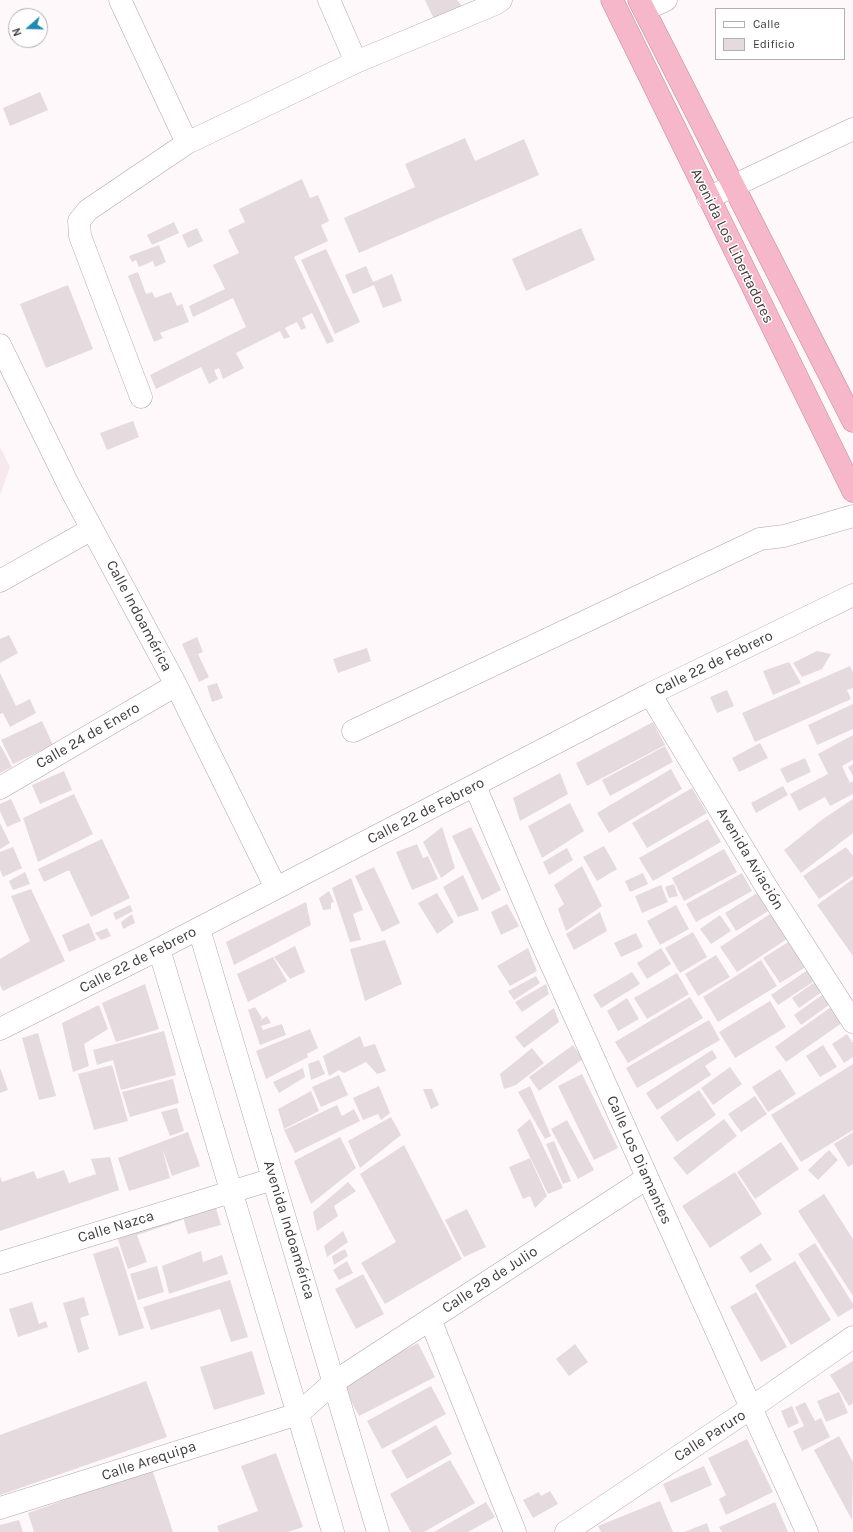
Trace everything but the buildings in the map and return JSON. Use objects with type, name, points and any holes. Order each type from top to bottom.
[{"type":"highway","name":"Avenida Los Libertadores","points":[[612,0],[853,491]]},
{"type":"highway","name":"Avenida Los Libertadores","points":[[641,5],[853,421]]},
{"type":"street","points":[[120,0],[186,143]]},
{"type":"street","points":[[329,0],[356,62]]},
{"type":"street","points":[[141,397],[80,236],[79,221],[88,210],[186,143],[356,62],[495,4],[501,0]]},
{"type":"street","points":[[641,5],[666,0]]},
{"type":"street","points":[[708,198],[734,187],[853,128]]},
{"type":"street","name":"Calle Indoamérica","points":[[0,345],[92,529],[176,685],[276,888]]},
{"type":"street","points":[[353,731],[760,539],[784,536],[853,516]]},
{"type":"street","points":[[0,581],[92,529]]},
{"type":"street","name":"Calle 22 de Febrero","points":[[0,1029],[199,929],[650,694],[853,595]]},
{"type":"street","name":"Calle 24 de Enero","points":[[0,788],[176,685]]},
{"type":"street","name":"Avenida Aviación","points":[[650,694],[767,888],[853,1022]]},
{"type":"street","name":"Calle Los Diamantes","points":[[475,786],[539,937],[806,1532]]},
{"type":"street","name":"Avenida Indoamérica","points":[[199,929],[378,1532]]},
{"type":"street","points":[[159,949],[333,1532]]},
{"type":"street","name":"Calle 29 de Julio","points":[[298,1414],[334,1382],[647,1178]]},
{"type":"street","name":"Calle Nazca","points":[[0,1264],[273,1179]]},
{"type":"street","points":[[430,1319],[515,1532]]},
{"type":"street","name":"Calle Paruro","points":[[572,1530],[751,1408],[853,1336]]},
{"type":"street","name":"Calle Arequipa","points":[[0,1508],[298,1414]]},
{"type":"shaded area","points":[[0,447],[10,467],[0,495]]}]
